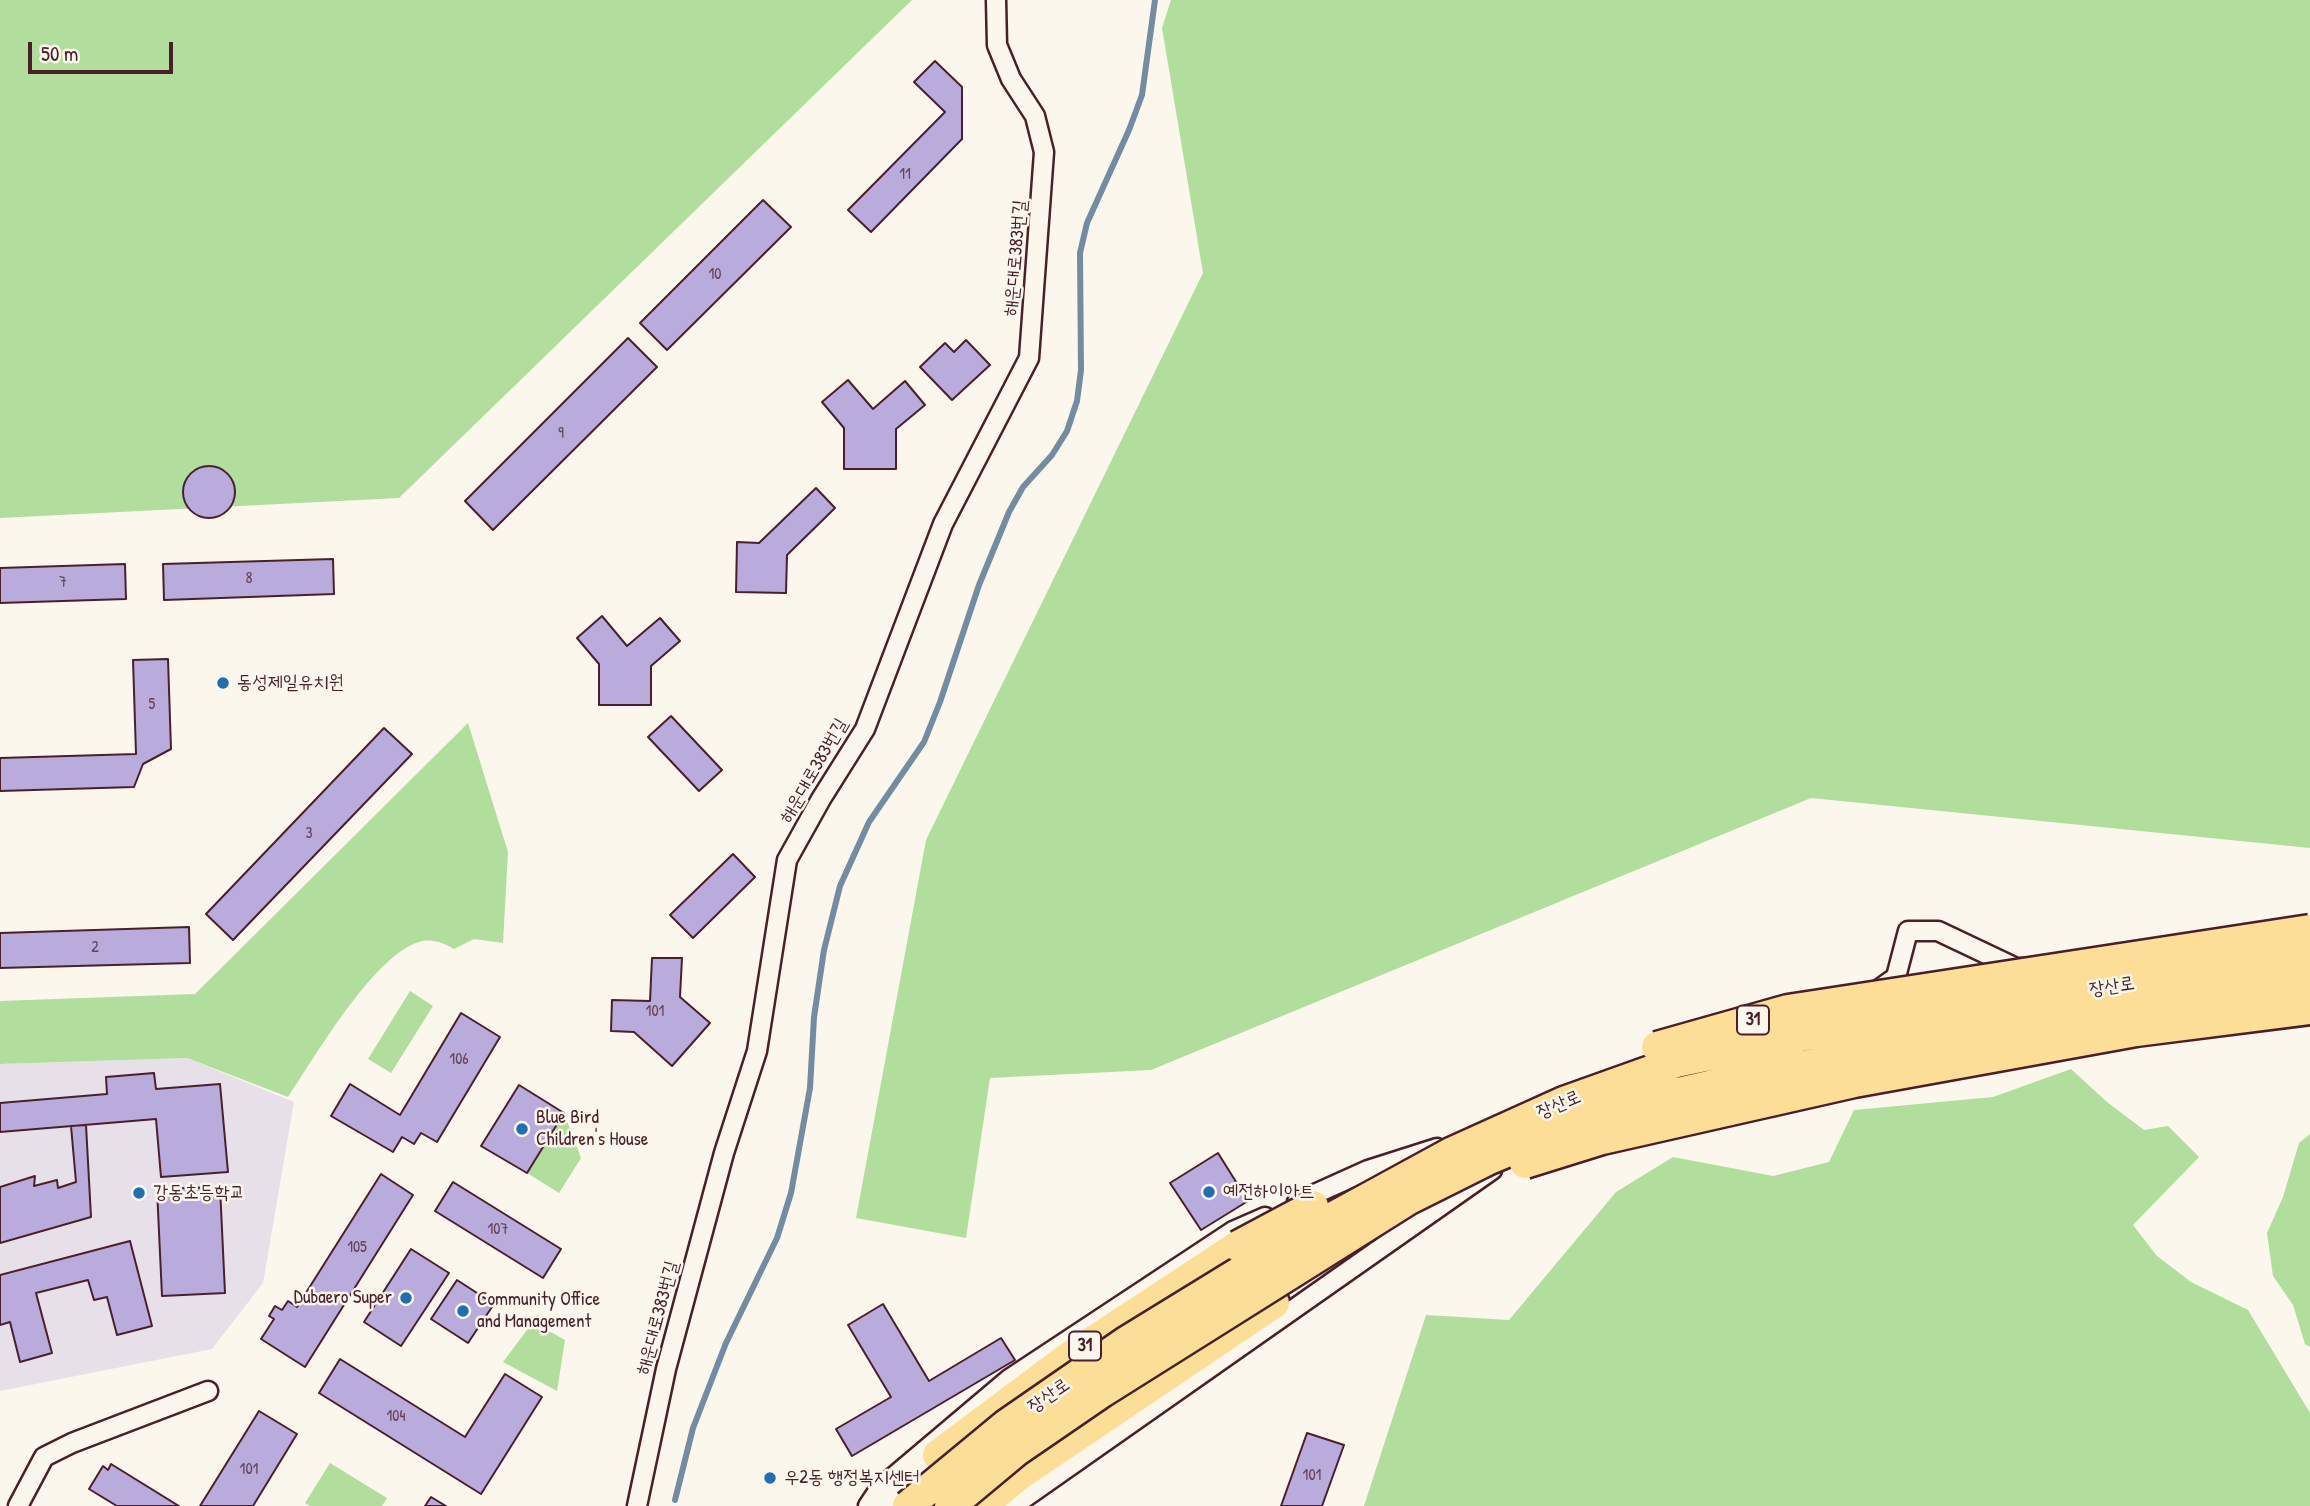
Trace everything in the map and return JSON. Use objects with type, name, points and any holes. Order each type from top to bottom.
[{"type":"highway","name":"31","points":[[938,1455],[1069,1357],[1238,1246],[1458,1129],[1645,1051],[1788,1010],[2310,930]]},
{"type":"highway","name":"장산로","points":[[908,1506],[1006,1425],[1126,1342],[1333,1218],[1451,1153],[1564,1102],[1676,1062],[1800,1036],[2310,956]]},
{"type":"highway","name":"장산로","points":[[950,1506],[1016,1451],[1102,1392],[1409,1199],[1487,1160],[1573,1124],[1656,1098],[1774,1071],[2116,1012],[2310,985]]},
{"type":"highway","points":[[982,1506],[1019,1475],[1274,1303],[1414,1216],[1518,1165],[1602,1139],[1854,1082],[2136,1031],[2310,1009]]},
{"type":"main road","name":"31","points":[[881,1506],[938,1455]]},
{"type":"street","name":"해운대로383번길","points":[[637,1506],[666,1369],[724,1153],[757,1051],[787,860],[865,729],[943,524],[1030,358],[1044,152],[1034,116],[1011,79],[997,45],[996,0]]},
{"type":"street","points":[[868,1506],[880,1488],[1009,1379],[1233,1231],[1368,1170],[1491,1131],[1645,1060],[1747,1033],[1846,1013],[1896,977],[1908,931],[1938,931],[2016,968],[2173,967],[2310,942]]},
{"type":"street","points":[[2173,967],[2181,1015]]},
{"type":"street","points":[[1013,1506],[1506,1160],[1664,1111],[1993,1045],[2181,1015],[2310,1000]]},
{"type":"street","points":[[1491,1131],[1506,1160]]},
{"type":"street","points":[[18,1506],[44,1457],[72,1443],[208,1391]]},
{"type":"shaded area","name":"강동초등학교","points":[[187,1058],[294,1102],[263,1283],[212,1349],[0,1391],[0,1064]]},
{"type":"green space","points":[[0,0],[912,0],[399,498],[0,518]]},
{"type":"green space","points":[[1171,0],[2310,0],[2310,848],[1811,798],[1151,1070],[990,1078],[966,1238],[856,1218],[926,840],[1203,273],[1162,28]]},
{"type":"green space","points":[[468,723],[508,852],[503,943],[474,939],[454,949],[437,942],[424,941],[401,951],[364,987],[346,1010],[288,1097],[187,1058],[0,1064],[0,1001],[195,994]]},
{"type":"green space","points":[[410,991],[433,1006],[391,1073],[368,1059]]},
{"type":"green space","points":[[2071,1069],[2107,1102],[2144,1130],[2168,1126],[2199,1157],[2133,1225],[2157,1256],[2191,1282],[2248,1310],[2310,1413],[2310,1506],[1364,1506],[1426,1315],[1509,1320],[1616,1192],[1673,1157],[1773,1176],[1829,1162],[1854,1110],[1993,1097]]},
{"type":"green space","points":[[564,1113],[581,1158],[559,1193],[527,1173]]},
{"type":"green space","points":[[2310,1134],[2310,1347],[2305,1344],[2293,1305],[2273,1276],[2267,1233],[2283,1197],[2299,1143]]},
{"type":"green space","points":[[533,1322],[565,1340],[557,1391],[503,1362]]},
{"type":"green space","points":[[330,1463],[387,1498],[382,1506],[310,1506],[305,1503]]},
{"type":"building","points":[[935,61],[962,87],[962,139],[871,232],[848,210],[945,112],[914,82]]},
{"type":"building","points":[[763,200],[791,227],[667,350],[640,323]]},
{"type":"building","points":[[628,338],[657,367],[493,530],[465,501]]},
{"type":"building","points":[[966,340],[990,365],[952,400],[920,367],[945,343],[954,352]]},
{"type":"building","points":[[848,380],[873,409],[905,381],[925,405],[896,429],[896,469],[844,469],[844,428],[822,402]]},
{"type":"building","points":[[209,466],[228,473],[235,492],[228,511],[209,518],[190,511],[183,492],[190,473]]},
{"type":"building","points":[[816,488],[835,508],[787,555],[786,593],[736,592],[737,542],[759,543]]},
{"type":"building","points":[[333,559],[334,594],[164,600],[163,564]]},
{"type":"building","points":[[125,564],[126,599],[0,603],[0,568]]},
{"type":"building","points":[[602,616],[627,646],[660,618],[680,641],[651,666],[651,705],[599,705],[599,664],[577,638]]},
{"type":"building","points":[[168,659],[171,749],[143,764],[134,787],[0,791],[0,758],[136,754],[133,660]]},
{"type":"building","points":[[671,716],[722,770],[699,791],[648,737]]},
{"type":"building","points":[[384,728],[412,754],[233,940],[206,914]]},
{"type":"building","points":[[733,854],[755,877],[693,938],[670,915]]},
{"type":"building","points":[[189,927],[190,963],[0,968],[0,933]]},
{"type":"building","points":[[652,958],[682,958],[680,997],[710,1023],[672,1066],[634,1032],[611,1031],[612,1000],[650,1001]]},
{"type":"building","points":[[461,1013],[500,1037],[437,1142],[421,1133],[414,1144],[402,1137],[393,1152],[331,1116],[350,1084],[400,1115]]},
{"type":"building","points":[[154,1073],[156,1089],[220,1084],[228,1172],[161,1177],[156,1119],[0,1132],[0,1103],[107,1094],[106,1077]]},
{"type":"building","name":"Blue Bird Children's House","points":[[519,1085],[564,1113],[527,1173],[481,1146]]},
{"type":"building","points":[[86,1125],[91,1217],[0,1243],[0,1187],[35,1176],[34,1186],[57,1180],[58,1188],[76,1182],[71,1126]]},
{"type":"building","name":"예전하이아트","points":[[1218,1153],[1248,1201],[1201,1230],[1170,1183]]},
{"type":"building","points":[[381,1174],[413,1195],[305,1367],[261,1339],[274,1319],[269,1316],[275,1306],[282,1310],[288,1301],[297,1307]]},
{"type":"building","points":[[453,1182],[561,1249],[543,1278],[435,1211]]},
{"type":"building","points":[[220,1187],[225,1293],[162,1296],[157,1189]]},
{"type":"building","points":[[130,1241],[152,1326],[117,1335],[107,1297],[94,1300],[88,1280],[36,1293],[52,1353],[20,1362],[10,1322],[0,1325],[0,1275]]},
{"type":"building","name":"Dubaero Super","points":[[411,1249],[449,1273],[401,1346],[364,1322]]},
{"type":"building","name":"Community Office and Management","points":[[457,1280],[494,1304],[468,1343],[431,1319]]},
{"type":"building","points":[[883,1304],[929,1381],[1001,1338],[1015,1360],[852,1456],[836,1429],[891,1397],[848,1325]]},
{"type":"building","points":[[340,1359],[465,1437],[505,1374],[542,1397],[481,1494],[319,1393]]},
{"type":"building","points":[[259,1411],[297,1434],[253,1506],[200,1506]]},
{"type":"building","points":[[1307,1433],[1344,1445],[1322,1506],[1281,1506]]},
{"type":"building","points":[[111,1464],[179,1506],[117,1506],[89,1489],[103,1466],[108,1470]]},
{"type":"building","points":[[431,1497],[446,1506],[425,1506]]},
{"type":"waterway","points":[[675,1500],[693,1428],[726,1343],[777,1238],[791,1193],[810,1088],[814,1017],[824,950],[840,886],[869,822],[924,742],[979,585],[1009,512],[1023,487],[1052,455],[1067,431],[1077,401],[1081,370],[1080,253],[1087,223],[1142,95],[1155,0]]},
{"type":"place","name":"동성제일유치원","points":[[223,683]]},
{"type":"place","name":"Blue Bird Children's House","points":[[522,1129]]},
{"type":"place","name":"예전하이아트","points":[[1209,1192]]},
{"type":"place","name":"강동초등학교","points":[[139,1193]]},
{"type":"place","name":"Dubaero Super","points":[[406,1298]]},
{"type":"place","name":"Community Office and Management","points":[[463,1311]]},
{"type":"place","name":"우2동 행정복지센터","points":[[770,1478]]}]
